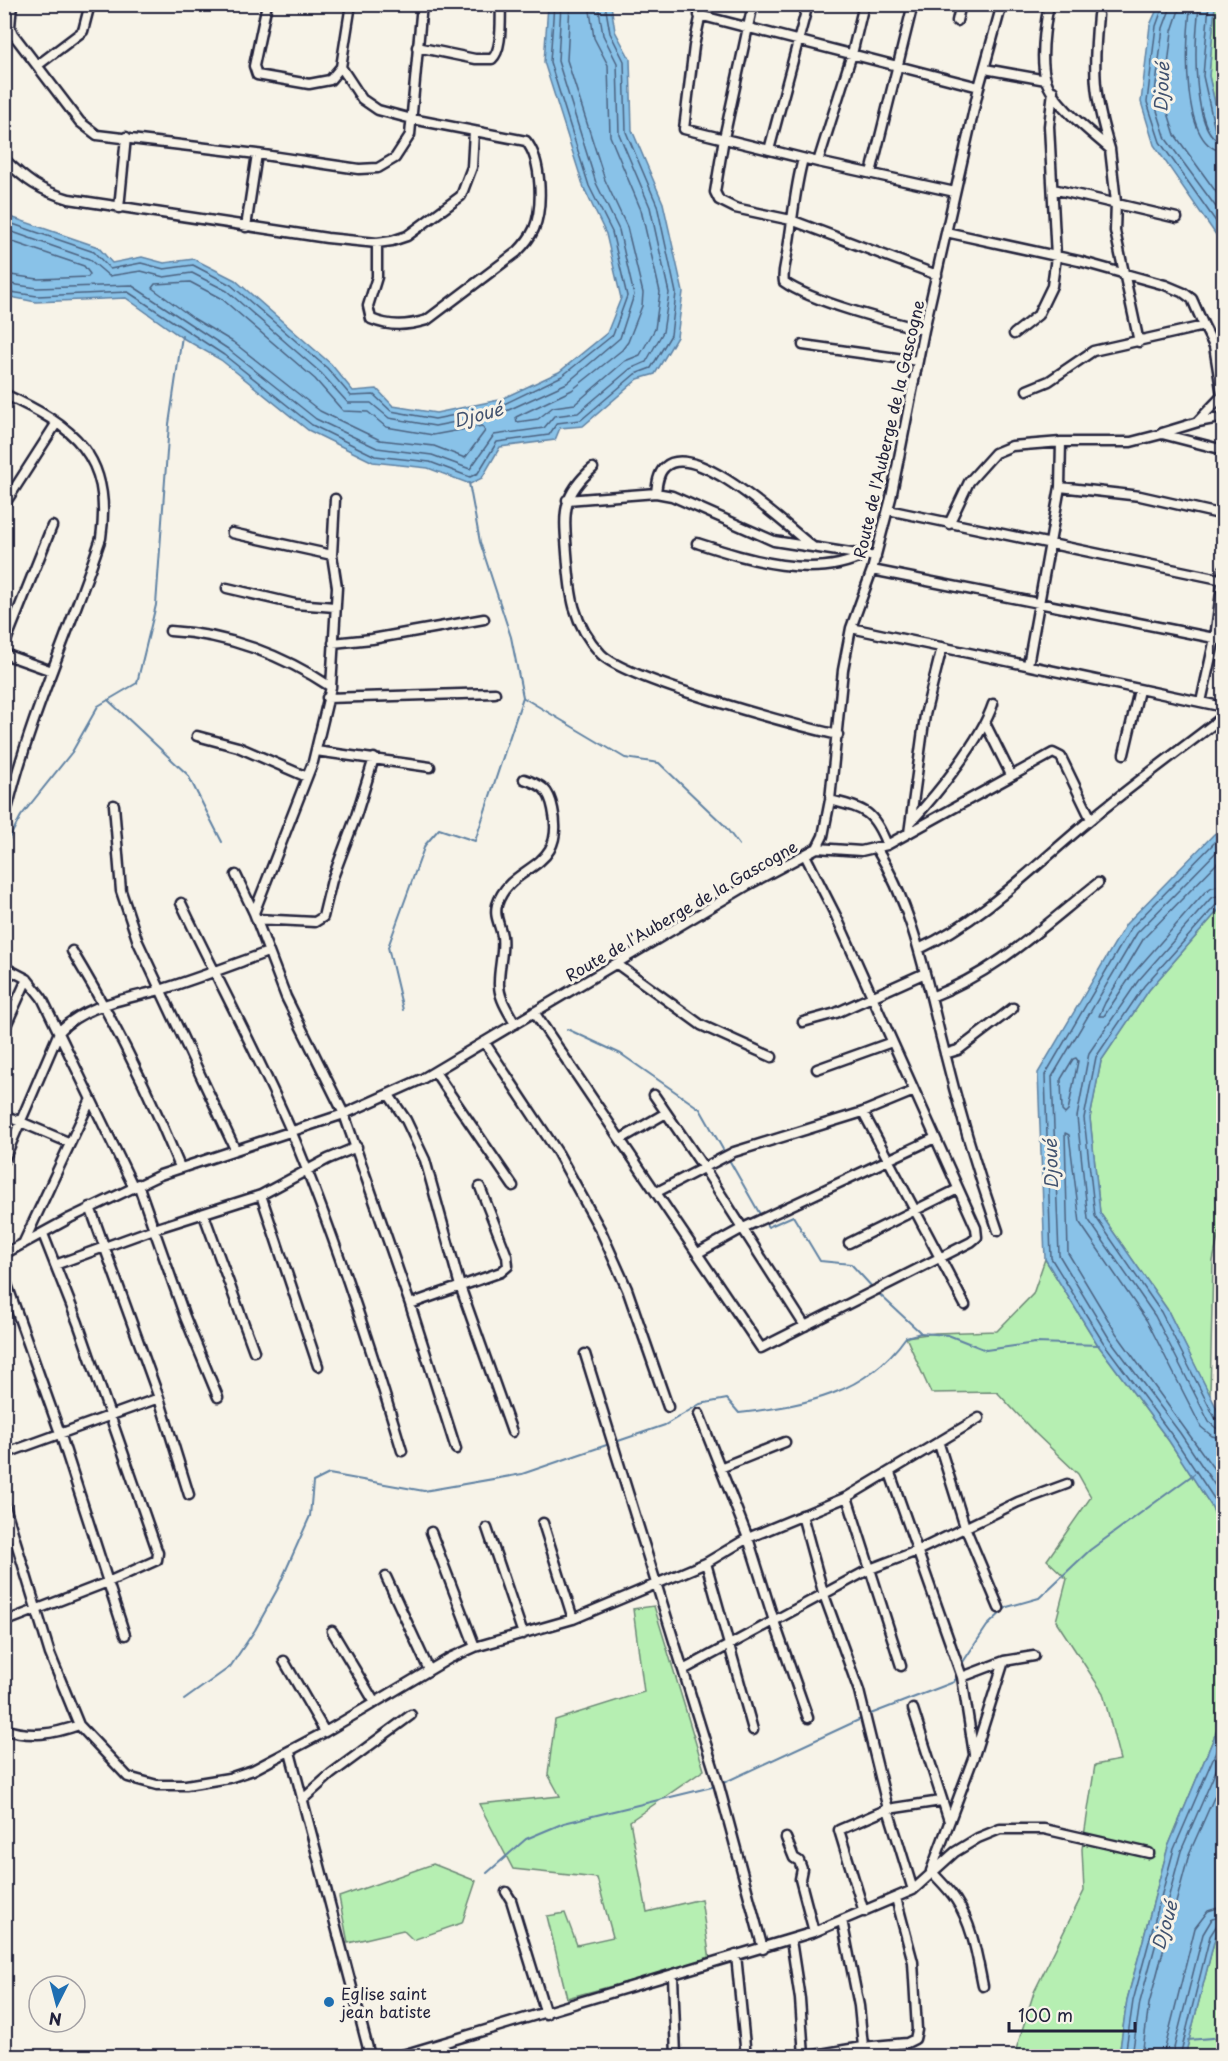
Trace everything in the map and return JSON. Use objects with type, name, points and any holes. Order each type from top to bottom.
[{"type":"street","points":[[12,4],[10,27],[89,131],[107,138],[126,137],[359,169],[378,168],[395,158],[406,145],[412,120],[422,4]]},
{"type":"street","points":[[38,65],[84,31],[90,4]]},
{"type":"street","points":[[267,4],[254,66],[257,75],[309,84],[330,80],[341,67],[351,4]]},
{"type":"street","points":[[417,47],[475,59],[492,59],[498,47],[501,4]]},
{"type":"street","points":[[703,4],[699,15],[684,129],[803,159],[955,192]]},
{"type":"street","points":[[753,4],[724,138],[715,192],[719,200],[735,208],[791,220],[937,275]]},
{"type":"street","points":[[769,150],[808,4]]},
{"type":"street","points":[[818,162],[852,54],[864,4]]},
{"type":"street","points":[[871,173],[912,4]]},
{"type":"street","points":[[957,21],[961,4]]},
{"type":"street","name":"Route de l'Auberge de la Gascogne","points":[[4,1254],[90,1207],[136,1185],[180,1167],[344,1114],[389,1095],[485,1043],[748,885],[817,849],[823,836],[830,800],[843,670],[851,628],[872,570],[888,510],[924,330],[955,192],[979,87],[1002,4]]},
{"type":"street","points":[[1049,4],[1045,27],[1046,80],[1079,122],[1110,149]]},
{"type":"street","points":[[699,15],[979,87]]},
{"type":"street","points":[[1098,15],[1094,79],[1097,103],[1110,149],[1116,202],[1115,231],[1139,342]]},
{"type":"street","points":[[341,67],[370,107],[412,120],[519,138],[530,145],[540,176],[535,227],[528,241],[517,252],[427,320],[410,326],[384,325],[371,319],[368,306],[377,277],[377,243]]},
{"type":"street","points":[[985,69],[1046,80]]},
{"type":"street","points":[[1014,334],[1038,315],[1046,304],[1052,286],[1056,257],[1049,126],[1053,91]]},
{"type":"street","points":[[4,159],[29,183],[46,192],[119,208],[377,243],[407,236],[461,196],[472,166],[474,131]]},
{"type":"street","points":[[119,208],[126,137]]},
{"type":"street","points":[[246,226],[257,154]]},
{"type":"street","points":[[803,159],[794,193],[783,273],[784,282],[836,303],[924,330]]},
{"type":"street","points":[[1053,189],[1177,218]]},
{"type":"street","points":[[946,232],[1123,273],[1184,293],[1198,309],[1214,346],[1223,394],[1198,422]]},
{"type":"street","points":[[1027,390],[1049,381],[1088,353],[1204,326]]},
{"type":"street","points":[[803,345],[918,361]]},
{"type":"street","points":[[4,394],[56,424],[84,446],[92,457],[100,483],[104,518],[98,546],[19,761],[8,806]]},
{"type":"street","points":[[949,524],[969,483],[995,453],[1012,446],[1061,442],[1131,442],[1198,422],[1224,417]]},
{"type":"street","points":[[4,505],[56,424]]},
{"type":"street","points":[[1162,434],[1224,450]]},
{"type":"street","points":[[1028,665],[1041,604],[1060,487],[1061,442]]},
{"type":"street","points":[[656,493],[659,475],[665,467],[673,463],[690,462],[707,466],[813,547]]},
{"type":"street","points":[[593,468],[578,481],[567,500],[565,530],[574,612],[590,640],[602,655],[615,665],[675,686],[803,727],[837,735]]},
{"type":"street","points":[[1060,487],[1140,496],[1224,515]]},
{"type":"street","points":[[567,500],[656,493],[672,496],[761,537],[876,557]]},
{"type":"street","points":[[255,916],[316,751],[331,687],[337,587],[332,555],[335,499]]},
{"type":"street","points":[[888,510],[1223,580]]},
{"type":"street","points":[[4,646],[52,526]]},
{"type":"street","points":[[232,533],[332,555]]},
{"type":"street","points":[[697,543],[780,566],[832,564],[855,560],[864,555]]},
{"type":"street","points":[[872,570],[1219,639]]},
{"type":"street","points":[[1201,702],[1219,639],[1224,570]]},
{"type":"street","points":[[227,588],[295,603],[334,607]]},
{"type":"street","points":[[333,643],[372,639],[484,619]]},
{"type":"street","points":[[851,628],[1224,707]]},
{"type":"street","points":[[170,631],[203,633],[228,640],[289,663],[331,687]]},
{"type":"street","points":[[909,833],[925,715],[942,647]]},
{"type":"street","points":[[4,654],[52,671]]},
{"type":"street","points":[[1124,754],[1139,690]]},
{"type":"street","points":[[327,698],[495,693]]},
{"type":"street","points":[[911,822],[936,795],[985,723],[993,704]]},
{"type":"street","points":[[919,949],[950,934],[979,913],[1090,819],[1224,716]]},
{"type":"street","points":[[985,723],[1011,775]]},
{"type":"street","points":[[197,736],[238,747],[307,777]]},
{"type":"street","points":[[316,751],[430,766]]},
{"type":"street","points":[[817,849],[861,851],[887,845],[1046,755],[1059,754],[1090,819]]},
{"type":"street","points":[[255,916],[315,922],[323,916],[332,880],[356,816],[374,758]]},
{"type":"street","points":[[515,1024],[504,1004],[499,984],[502,944],[495,915],[497,904],[502,894],[547,854],[557,827],[548,790],[542,785],[524,779]]},
{"type":"street","points":[[830,800],[862,808],[874,816],[887,845]]},
{"type":"street","points":[[114,805],[121,891],[138,942],[235,1149]]},
{"type":"street","points":[[876,848],[899,889],[919,949],[982,1186],[998,1231]]},
{"type":"street","points":[[534,1012],[761,1348],[977,1237],[976,1228],[836,916],[805,855]]},
{"type":"street","points":[[236,875],[255,916],[286,997],[344,1114],[410,1304],[456,1449]]},
{"type":"street","points":[[931,997],[954,988],[1002,961],[1098,883]]},
{"type":"street","points":[[181,903],[291,1131],[307,1170],[373,1352],[402,1451]]},
{"type":"street","points":[[72,951],[105,1006],[153,1102],[180,1167]]},
{"type":"street","points":[[4,1160],[59,1032],[68,1023],[105,1006],[268,952]]},
{"type":"street","points":[[617,964],[701,1025],[772,1057]]},
{"type":"street","points":[[4,967],[27,979],[42,998],[90,1101],[136,1185],[218,1397]]},
{"type":"street","points":[[803,1022],[836,1013],[925,973]]},
{"type":"street","points":[[4,1029],[27,979]]},
{"type":"street","points":[[945,1053],[958,1050],[1013,1008]]},
{"type":"street","points":[[817,1069],[892,1042]]},
{"type":"street","points":[[485,1043],[558,1153],[601,1231],[623,1280],[668,1407]]},
{"type":"street","points":[[435,1072],[513,1186]]},
{"type":"street","points":[[657,1192],[734,1152],[863,1112],[914,1091]]},
{"type":"street","points":[[389,1095],[406,1120],[425,1160],[460,1286],[512,1432]]},
{"type":"street","points":[[654,1095],[704,1168],[805,1326]]},
{"type":"street","points":[[23,1244],[68,1142],[90,1101]]},
{"type":"street","points":[[863,1112],[965,1305]]},
{"type":"street","points":[[621,1139],[666,1113]]},
{"type":"street","points":[[4,1115],[68,1142]]},
{"type":"street","points":[[698,1253],[743,1228],[935,1138]]},
{"type":"street","points":[[55,1265],[154,1229],[261,1195],[307,1170],[357,1148]]},
{"type":"street","points":[[410,1304],[501,1272],[508,1266],[507,1256],[480,1187]]},
{"type":"street","points":[[849,1243],[958,1189]]},
{"type":"street","points":[[261,1195],[318,1366]]},
{"type":"street","points":[[90,1207],[159,1398],[189,1495]]},
{"type":"street","points":[[204,1215],[254,1351]]},
{"type":"street","points":[[4,1622],[158,1560],[158,1553],[111,1416],[43,1234]]},
{"type":"street","points":[[4,1276],[60,1433],[125,1635]]},
{"type":"street","points":[[585,1354],[719,1786],[763,1949]]},
{"type":"street","points":[[4,1454],[159,1398]]},
{"type":"street","points":[[699,1414],[748,1538],[808,1719]]},
{"type":"street","points":[[4,1503],[50,1654],[79,1725],[128,1777],[157,1785],[186,1785],[229,1778],[254,1770],[325,1732],[429,1670],[475,1647],[573,1619],[706,1563],[748,1538],[847,1497],[979,1418]]},
{"type":"street","points":[[720,1468],[785,1442]]},
{"type":"street","points":[[939,1444],[965,1527],[999,1608]]},
{"type":"street","points":[[890,1473],[962,1677],[974,1756]]},
{"type":"street","points":[[683,1670],[870,1569],[917,1551],[1018,1502],[1067,1484]]},
{"type":"street","points":[[847,1497],[901,1666]]},
{"type":"street","points":[[802,1515],[823,1593],[859,1690],[888,1809],[913,1890]]},
{"type":"street","points":[[543,1523],[573,1619]]},
{"type":"street","points":[[487,1528],[523,1634]]},
{"type":"street","points":[[431,1532],[475,1647]]},
{"type":"street","points":[[706,1563],[753,1730]]},
{"type":"street","points":[[386,1577],[429,1670]]},
{"type":"street","points":[[332,1631],[375,1702]]},
{"type":"street","points":[[962,1677],[1004,1661],[1034,1656]]},
{"type":"street","points":[[931,1871],[974,1756],[1004,1661]]},
{"type":"street","points":[[284,1662],[325,1732]]},
{"type":"street","points":[[913,1709],[940,1801],[949,1821]]},
{"type":"street","points":[[302,1800],[331,1774],[411,1715]]},
{"type":"street","points":[[4,1729],[36,1735],[60,1732],[79,1725]]},
{"type":"street","points":[[290,1752],[370,2056]]},
{"type":"street","points":[[864,1912],[839,1830],[888,1809],[940,1801]]},
{"type":"street","points":[[399,2056],[546,2014],[814,1932],[913,1890],[931,1871],[978,1838],[1000,1829],[1044,1829],[1149,1853]]},
{"type":"street","points":[[786,1838],[794,1858],[800,1861],[800,1879],[814,1932]]},
{"type":"street","points":[[931,1871],[956,1899],[964,1916],[972,1934],[983,1986]]},
{"type":"street","points":[[506,1892],[511,1900],[546,2014]]},
{"type":"street","points":[[809,2056],[862,2047],[907,2043],[915,2039],[917,2030],[913,1962],[896,1898]]},
{"type":"street","points":[[842,1920],[859,2006],[864,2056]]},
{"type":"street","points":[[790,1940],[800,1998],[804,2056]]},
{"type":"street","points":[[736,1955],[746,2056]]},
{"type":"street","points":[[673,1976],[676,2056]]},
{"type":"street","points":[[444,2043],[446,2056]]},
{"type":"green space","points":[[1215,5],[1223,5],[1223,140],[1209,76]]},
{"type":"green space","points":[[1223,905],[1224,1208],[1213,1261],[1210,1396],[1167,1309],[1100,1213],[1090,1118],[1101,1061],[1149,990]]},
{"type":"green space","points":[[1045,1259],[1098,1345],[1169,1441],[1212,1507],[1223,1537],[1223,1716],[1168,1847],[1127,2000],[1119,2056],[1014,2056],[1034,1992],[1084,1891],[1082,1849],[1095,1765],[1120,1760],[1103,1693],[1056,1621],[1067,1579],[1047,1560],[1091,1497],[1078,1474],[997,1392],[931,1393],[906,1337],[935,1333],[997,1331],[1033,1294]]},
{"type":"green space","points":[[654,1606],[704,1770],[630,1821],[647,1912],[701,1899],[710,1960],[567,1998],[547,1916],[565,1913],[577,1945],[613,1937],[597,1878],[513,1869],[479,1804],[560,1796],[548,1774],[555,1720],[644,1692],[633,1609]]},
{"type":"green space","points":[[433,1864],[476,1881],[462,1923],[413,1940],[403,1930],[348,1943],[339,1897]]},
{"type":"green space","points":[[1223,1925],[1223,2056],[1185,2056],[1215,1938]]},
{"type":"water","name":"Djoué","points":[[548,5],[611,5],[615,31],[630,59],[632,130],[663,203],[683,292],[677,337],[655,374],[638,379],[583,426],[560,428],[555,440],[500,447],[482,478],[470,484],[428,468],[373,462],[308,430],[221,360],[181,337],[126,298],[36,302],[5,296],[5,215],[98,247],[112,263],[142,257],[164,263],[194,259],[235,280],[331,364],[353,391],[377,389],[393,406],[436,413],[499,400],[559,372],[607,333],[621,298],[606,234],[584,188],[544,62]]},
{"type":"water","name":"Djoué","points":[[1159,5],[1215,5],[1209,76],[1223,140],[1223,245],[1154,145],[1141,102],[1150,25]]},
{"type":"water","name":"Djoué","points":[[1223,829],[1223,905],[1149,990],[1101,1061],[1090,1118],[1100,1213],[1167,1309],[1223,1421],[1223,1537],[1212,1507],[1169,1441],[1098,1345],[1045,1259],[1038,1073],[1126,924],[1214,834]]},
{"type":"water","name":"Djoué","points":[[1223,1716],[1223,1925],[1215,1938],[1185,2056],[1119,2056],[1127,2000],[1168,1847]]},
{"type":"waterway","points":[[4,848],[21,816],[72,752],[98,706],[137,683],[156,605],[169,424],[182,336]]},
{"type":"waterway","points":[[403,1010],[388,947],[425,845],[439,829],[475,841],[523,697],[511,637],[480,542],[469,483]]},
{"type":"waterway","points":[[524,698],[625,758],[659,763],[724,825],[739,845]]},
{"type":"waterway","points":[[108,700],[188,775],[222,842]]},
{"type":"waterway","points":[[567,1029],[621,1054],[700,1109],[725,1153]]},
{"type":"waterway","points":[[728,1158],[761,1216]]},
{"type":"waterway","points":[[764,1221],[768,1227],[793,1216],[820,1261],[851,1264],[874,1289]]},
{"type":"waterway","points":[[878,1293],[920,1332]]},
{"type":"waterway","points":[[184,1700],[230,1667],[255,1630],[277,1590],[310,1516],[313,1482],[329,1474],[424,1491],[522,1474],[665,1425],[700,1404],[727,1399],[739,1413],[787,1406],[832,1394],[872,1372],[890,1357],[906,1337],[921,1333],[948,1335],[986,1350],[1035,1343],[1099,1345]]},
{"type":"waterway","points":[[961,1665],[987,1626],[1007,1607],[1039,1598],[1090,1550],[1194,1474]]},
{"type":"waterway","points":[[868,1715],[954,1682],[958,1673]]},
{"type":"waterway","points":[[721,1784],[863,1718]]},
{"type":"waterway","points":[[487,1873],[526,1839],[564,1823],[716,1786]]},
{"type":"waterway","points":[[1188,2040],[1224,2037]]},
{"type":"place","name":"Eglise saint jean batiste","points":[[329,2002]]}]
